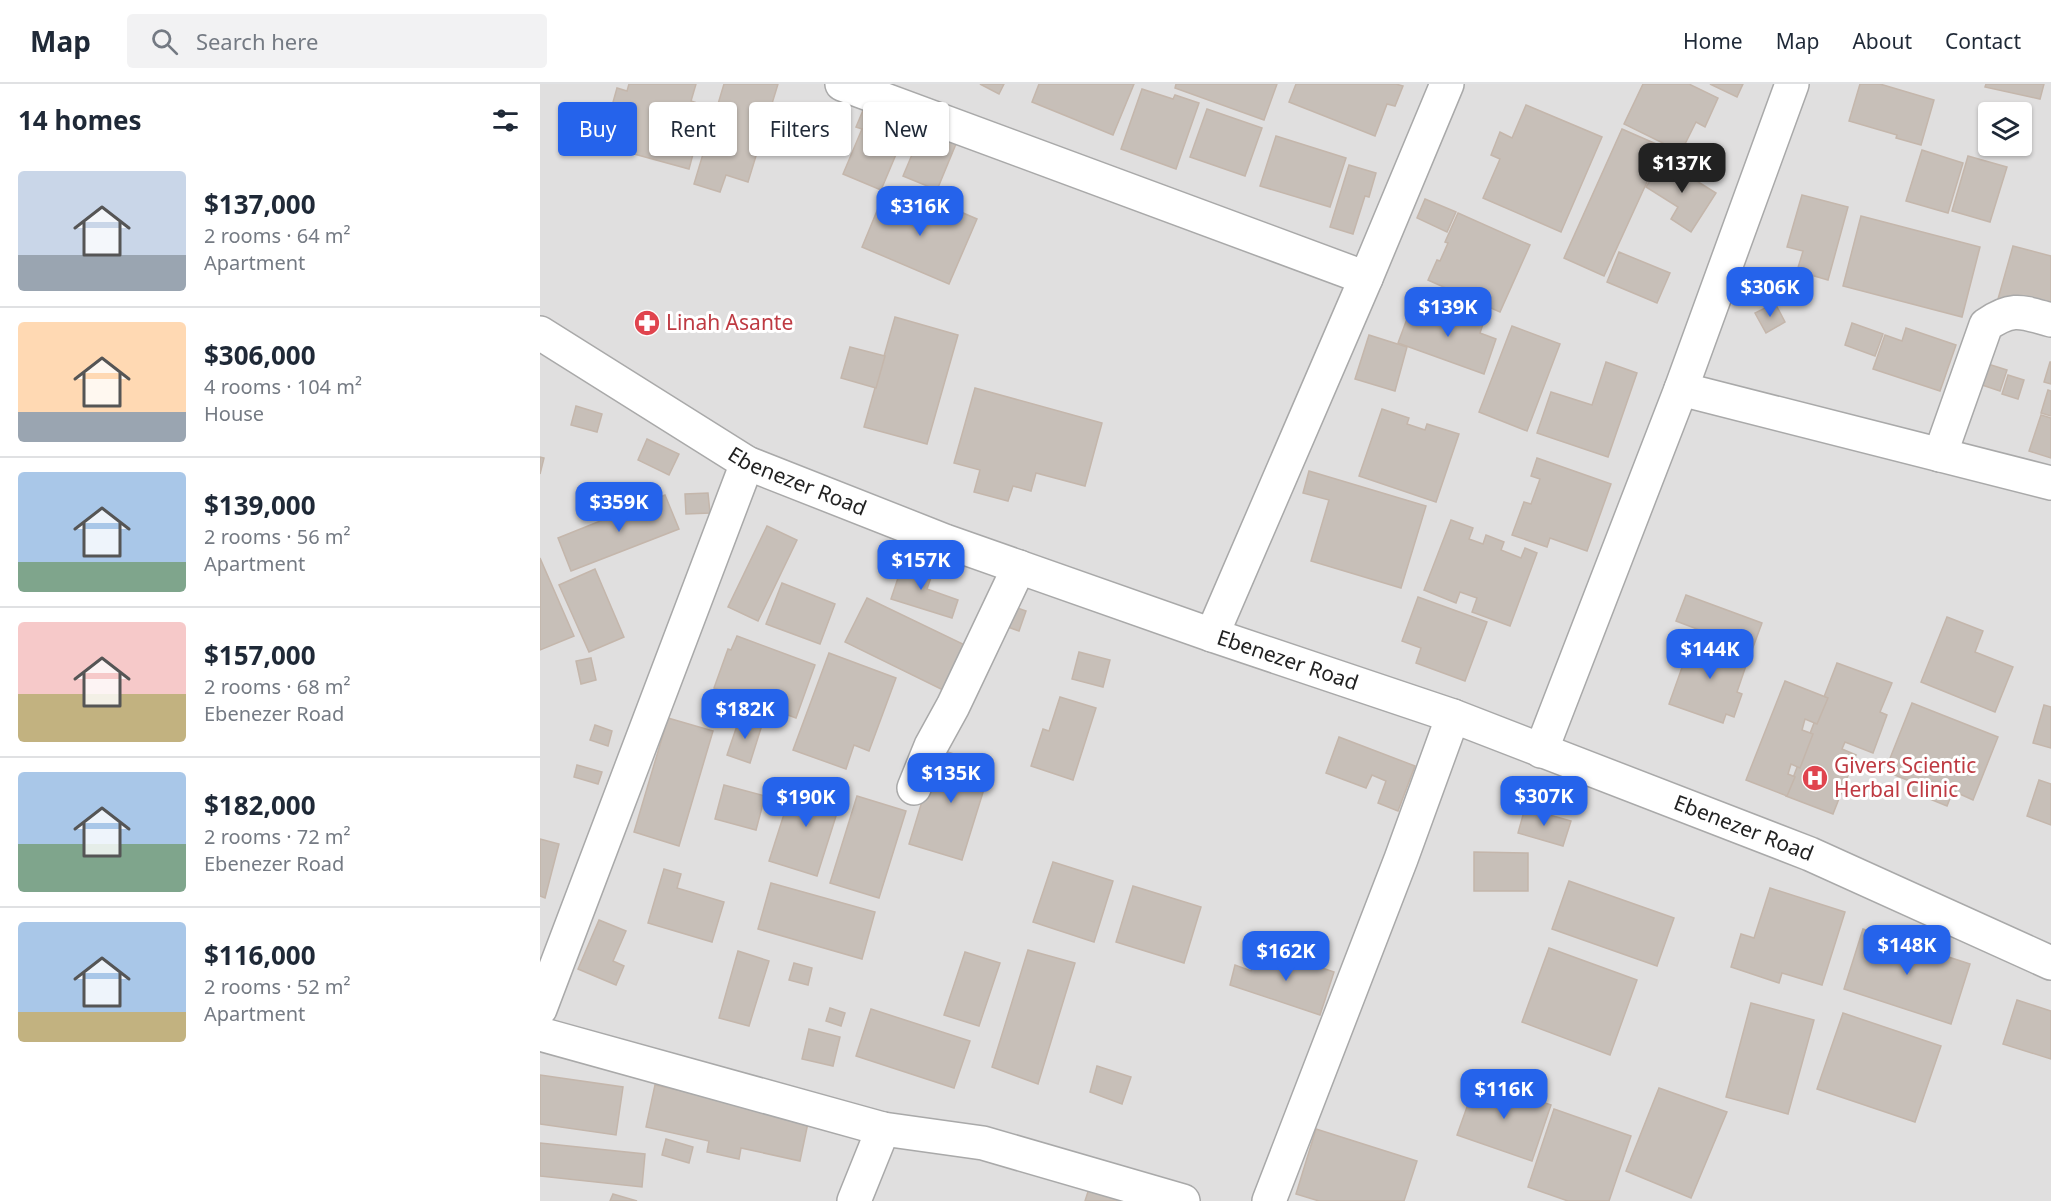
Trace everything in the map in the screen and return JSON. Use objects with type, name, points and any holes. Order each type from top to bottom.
[{"type":"street","points":[[842,84],[1366,278]]},
{"type":"street","points":[[1212,635],[1447,84]]},
{"type":"street","points":[[1541,751],[1681,389],[1792,84]]},
{"type":"street","points":[[1940,455],[1986,325],[2000,315],[2017,311],[2051,320]]},
{"type":"street","name":"Ebenezer Road","points":[[540,333],[747,463],[945,541],[1212,635],[1453,716],[1810,854],[2051,963]]},
{"type":"street","points":[[1681,389],[2051,483]]},
{"type":"street","points":[[540,1009],[747,463]]},
{"type":"street","points":[[914,788],[931,746],[953,706],[1019,567]]},
{"type":"street","points":[[1269,1201],[1401,859],[1453,716]]},
{"type":"street","points":[[540,1034],[883,1129],[983,1143],[1183,1201]]},
{"type":"street","points":[[854,1201],[883,1129]]},
{"type":"shaded area","points":[[540,84],[2051,84],[2051,1201],[540,1201]]},
{"type":"building","points":[[629,84],[696,84],[691,101],[694,102],[649,102],[649,156],[693,156],[689,169],[637,155],[637,102],[613,102],[617,88],[627,91]]},
{"type":"building","points":[[724,84],[778,84],[772,102],[749,102],[749,156],[756,156],[748,182],[726,175],[720,192],[694,184],[702,156],[737,156],[737,102],[719,102]]},
{"type":"building","points":[[980,84],[1004,84],[999,94]]},
{"type":"building","points":[[1039,84],[1134,84],[1113,135],[1032,102]]},
{"type":"building","points":[[1176,84],[1277,84],[1264,120],[1175,88]]},
{"type":"building","points":[[1296,84],[1396,84],[1403,86],[1395,106],[1387,104],[1375,136],[1289,102]]},
{"type":"building","points":[[1643,84],[1689,84],[1718,98],[1705,127],[1696,122],[1681,152],[1624,124]]},
{"type":"building","points":[[1710,84],[1743,84],[1737,97]]},
{"type":"building","points":[[1860,84],[1880,84],[1934,100],[1921,145],[1896,138],[1897,135],[1849,121]]},
{"type":"building","points":[[1986,84],[2044,84],[2040,99],[1985,87]]},
{"type":"building","points":[[1142,89],[1173,99],[1175,95],[1199,103],[1176,169],[1121,149]]},
{"type":"building","points":[[1526,105],[1602,137],[1561,232],[1483,198],[1500,159],[1491,155],[1500,132],[1512,138]]},
{"type":"building","points":[[1207,109],[1262,128],[1245,176],[1190,157]]},
{"type":"building","points":[[863,110],[863,156],[895,156],[881,190],[843,174],[862,129],[856,127]]},
{"type":"building","points":[[1622,129],[1663,147],[1604,276],[1564,258]]},
{"type":"building","points":[[1276,136],[1346,158],[1330,207],[1260,186]]},
{"type":"building","points":[[949,141],[956,144],[937,190],[903,176],[911,156],[949,156]]},
{"type":"building","points":[[1922,150],[1963,163],[1948,213],[1906,201]]},
{"type":"building","points":[[1968,156],[2007,167],[1990,222],[1952,211]]},
{"type":"building","points":[[1663,160],[1716,193],[1691,232],[1671,219],[1678,207],[1646,187]]},
{"type":"building","points":[[1349,165],[1376,173],[1369,197],[1365,196],[1353,234],[1330,227]]},
{"type":"building","points":[[884,194],[928,213],[933,200],[977,219],[949,284],[862,247]]},
{"type":"building","points":[[1802,195],[1848,207],[1828,280],[1797,271],[1803,251],[1787,247]]},
{"type":"building","points":[[1425,199],[1456,212],[1447,232],[1417,218]]},
{"type":"building","points":[[1458,213],[1530,245],[1500,312],[1428,280],[1437,260],[1440,261],[1448,243],[1445,242]]},
{"type":"building","points":[[1861,216],[1980,247],[1962,317],[1843,286]]},
{"type":"building","points":[[2013,246],[2051,256],[2051,314],[1998,299]]},
{"type":"building","points":[[1619,252],[1670,273],[1657,303],[1607,282]]},
{"type":"building","points":[[1414,300],[1434,308],[1431,315],[1447,321],[1450,313],[1483,324],[1480,333],[1496,339],[1484,374],[1398,343]]},
{"type":"building","points":[[1775,303],[1785,322],[1766,333],[1755,313]]},
{"type":"building","points":[[895,317],[958,335],[927,444],[864,427]]},
{"type":"building","points":[[1852,323],[1883,334],[1875,356],[1845,345]]},
{"type":"building","points":[[1512,326],[1560,344],[1527,431],[1479,412]]},
{"type":"building","points":[[1906,328],[1956,345],[1940,391],[1873,369],[1885,335],[1902,341]]},
{"type":"building","points":[[1369,335],[1407,347],[1395,391],[1355,379]]},
{"type":"building","points":[[850,347],[885,356],[876,388],[841,378]]},
{"type":"building","points":[[1606,362],[1637,373],[1608,457],[1537,433],[1551,392],[1592,405]]},
{"type":"building","points":[[2051,362],[2051,384],[2044,382]]},
{"type":"building","points":[[1988,364],[2007,370],[2000,391],[1982,385]]},
{"type":"building","points":[[2008,375],[2024,380],[2018,399],[2002,394]]},
{"type":"building","points":[[975,388],[1102,423],[1085,486],[1036,473],[1031,491],[1013,486],[1008,501],[974,492],[980,470],[954,463]]},
{"type":"building","points":[[2048,390],[2051,391],[2051,416],[2041,413]]},
{"type":"building","points":[[576,406],[602,414],[597,432],[571,425]]},
{"type":"building","points":[[1382,409],[1409,418],[1407,424],[1425,430],[1427,424],[1459,434],[1436,502],[1359,476]]},
{"type":"building","points":[[2041,415],[2051,418],[2051,458],[2029,451]]},
{"type":"building","points":[[647,439],[679,454],[669,475],[638,460]]},
{"type":"building","points":[[540,457],[544,458],[540,474]]},
{"type":"building","points":[[1537,458],[1611,484],[1587,551],[1550,538],[1547,547],[1512,535],[1524,502],[1531,504],[1540,479],[1531,476]]},
{"type":"building","points":[[1309,471],[1426,506],[1401,588],[1311,561],[1329,500],[1303,493]]},
{"type":"building","points":[[708,493],[710,513],[686,514],[685,494]]},
{"type":"building","points":[[665,495],[679,529],[571,571],[558,538]]},
{"type":"building","points":[[1451,520],[1473,528],[1469,539],[1483,544],[1486,535],[1504,542],[1501,550],[1521,558],[1525,548],[1537,553],[1510,626],[1472,612],[1477,598],[1460,592],[1456,603],[1424,590]]},
{"type":"building","points":[[767,526],[797,540],[758,621],[728,607]]},
{"type":"building","points":[[540,558],[574,636],[540,650]]},
{"type":"building","points":[[904,560],[934,569],[927,589],[958,600],[952,618],[891,599]]},
{"type":"building","points":[[595,569],[624,637],[589,652],[559,585]]},
{"type":"building","points":[[782,583],[835,604],[820,644],[766,624]]},
{"type":"building","points":[[1686,595],[1762,623],[1752,650],[1676,621]]},
{"type":"building","points":[[1418,597],[1487,622],[1465,681],[1416,663],[1421,648],[1402,641]]},
{"type":"building","points":[[867,598],[967,646],[945,691],[845,642]]},
{"type":"building","points":[[1012,606],[1026,611],[1019,631],[1005,626]]},
{"type":"building","points":[[1947,617],[1983,631],[1975,652],[2013,667],[1995,712],[1921,682]]},
{"type":"building","points":[[1694,634],[1750,654],[1737,692],[1742,694],[1734,717],[1726,714],[1723,723],[1669,704]]},
{"type":"building","points":[[737,636],[815,665],[796,718],[714,688],[728,649],[731,650]]},
{"type":"building","points":[[1079,652],[1110,660],[1103,687],[1072,679]]},
{"type":"building","points":[[829,653],[896,678],[869,751],[854,745],[846,769],[793,750]]},
{"type":"building","points":[[591,658],[596,680],[581,684],[576,661]]},
{"type":"building","points":[[1837,663],[1892,683],[1880,712],[1887,715],[1873,753],[1845,742],[1842,749],[1856,755],[1833,814],[1786,796]]},
{"type":"building","points":[[1785,681],[1828,698],[1817,724],[1805,719],[1802,730],[1813,734],[1800,768],[1791,764],[1788,774],[1795,777],[1787,796],[1746,780]]},
{"type":"building","points":[[1060,697],[1096,708],[1073,780],[1031,766],[1043,729],[1049,731]]},
{"type":"building","points":[[1912,703],[1998,737],[1973,800],[1953,791],[1947,806],[1908,790],[1912,782],[1885,771]]},
{"type":"building","points":[[2044,705],[2051,707],[2051,748],[2033,743]]},
{"type":"building","points":[[740,717],[762,725],[750,763],[727,755]]},
{"type":"building","points":[[668,718],[713,731],[679,846],[634,832]]},
{"type":"building","points":[[595,725],[612,731],[608,746],[590,740]]},
{"type":"building","points":[[1339,737],[1415,766],[1398,811],[1378,803],[1386,781],[1372,775],[1366,788],[1326,773]]},
{"type":"building","points":[[938,749],[973,760],[975,754],[993,760],[962,860],[909,844]]},
{"type":"building","points":[[577,765],[602,772],[598,784],[574,777]]},
{"type":"building","points":[[795,780],[843,794],[817,876],[769,861]]},
{"type":"building","points":[[2039,780],[2051,784],[2051,825],[2027,816]]},
{"type":"building","points":[[724,785],[765,796],[756,830],[715,819]]},
{"type":"building","points":[[857,796],[906,811],[879,898],[830,883]]},
{"type":"building","points":[[1525,808],[1571,821],[1563,846],[1518,833]]},
{"type":"building","points":[[540,839],[559,844],[545,898],[540,896]]},
{"type":"building","points":[[1474,852],[1528,853],[1528,891],[1474,891]]},
{"type":"building","points":[[1053,862],[1113,881],[1094,942],[1033,922]]},
{"type":"building","points":[[664,869],[681,874],[677,888],[724,902],[712,942],[648,923]]},
{"type":"building","points":[[1569,881],[1674,918],[1657,966],[1552,929]]},
{"type":"building","points":[[771,883],[875,912],[862,959],[758,929]]},
{"type":"building","points":[[1133,886],[1201,907],[1184,963],[1116,942]]},
{"type":"building","points":[[1770,888],[1845,912],[1822,985],[1782,973],[1779,983],[1731,967],[1741,934],[1754,938]]},
{"type":"building","points":[[599,920],[626,931],[613,961],[624,966],[616,985],[578,969]]},
{"type":"building","points":[[1863,929],[1970,964],[1951,1024],[1844,989]]},
{"type":"building","points":[[1549,948],[1637,980],[1610,1055],[1522,1022]]},
{"type":"building","points":[[1028,950],[1075,963],[1038,1084],[992,1067]]},
{"type":"building","points":[[738,951],[769,961],[749,1026],[719,1018]]},
{"type":"building","points":[[965,952],[1000,963],[979,1026],[944,1015]]},
{"type":"building","points":[[1278,953],[1334,972],[1320,1015],[1230,985],[1235,965],[1251,971],[1257,956],[1275,962]]},
{"type":"building","points":[[794,963],[812,968],[808,985],[789,980]]},
{"type":"building","points":[[2017,1000],[2051,1011],[2051,1059],[2003,1044]]},
{"type":"building","points":[[1751,1003],[1814,1020],[1788,1114],[1726,1097]]},
{"type":"building","points":[[830,1008],[845,1013],[841,1026],[826,1021]]},
{"type":"building","points":[[871,1009],[970,1041],[954,1088],[856,1056]]},
{"type":"building","points":[[1843,1013],[1941,1046],[1915,1122],[1817,1089]]},
{"type":"building","points":[[809,1029],[840,1037],[833,1066],[802,1059]]},
{"type":"building","points":[[1097,1066],[1131,1077],[1122,1104],[1090,1092]]},
{"type":"building","points":[[540,1075],[623,1087],[616,1135],[540,1124]]},
{"type":"building","points":[[1477,1079],[1551,1105],[1532,1161],[1457,1135]]},
{"type":"building","points":[[655,1085],[809,1118],[800,1161],[741,1148],[739,1159],[707,1152],[709,1141],[646,1127]]},
{"type":"building","points":[[1659,1088],[1727,1112],[1691,1198],[1626,1171]]},
{"type":"building","points":[[1554,1109],[1631,1136],[1609,1201],[1568,1201],[1528,1187]]},
{"type":"building","points":[[1316,1129],[1417,1161],[1404,1201],[1319,1201],[1296,1194]]},
{"type":"building","points":[[666,1139],[693,1147],[689,1163],[662,1155]]},
{"type":"building","points":[[540,1143],[645,1154],[642,1187],[540,1176]]},
{"type":"building","points":[[1093,1176],[1137,1201],[1085,1201]]},
{"type":"building","points":[[613,1194],[637,1201],[610,1201]]},
{"type":"place","name":"Linah Asante","points":[[647,323]]},
{"type":"place","name":"Givers Scientic Herbal Clinic","points":[[1815,778]]}]
